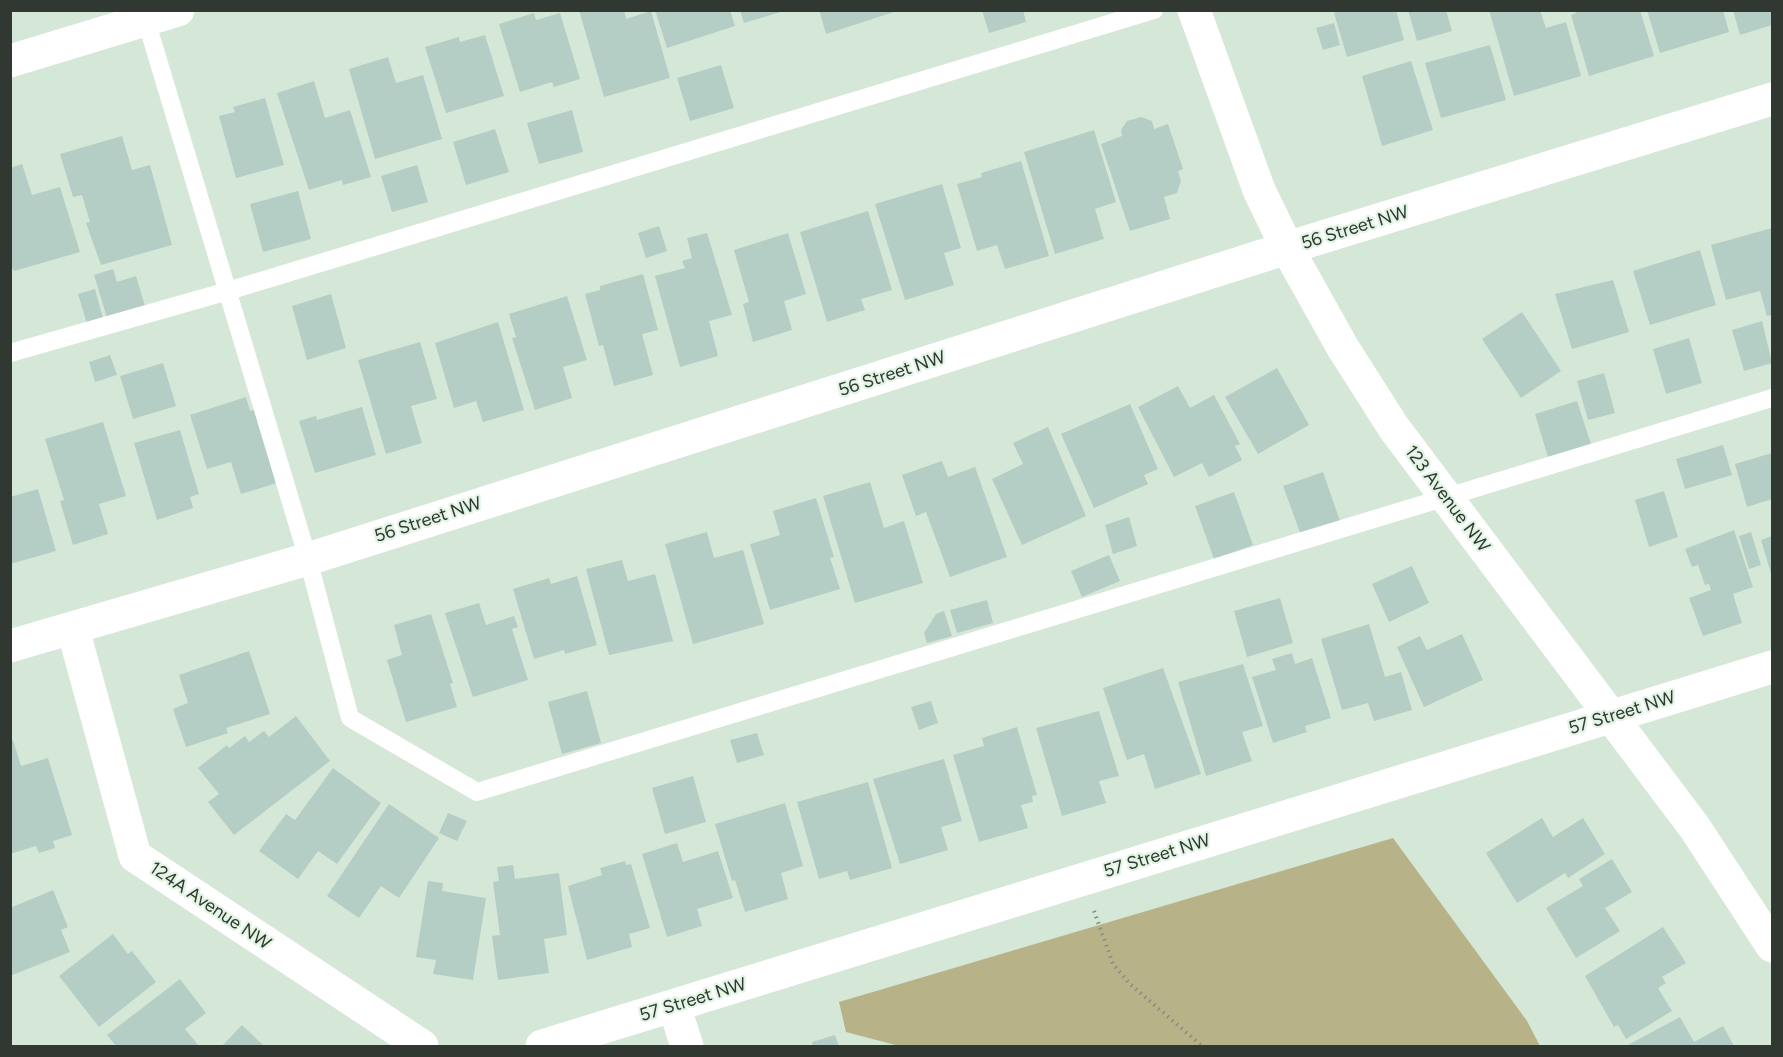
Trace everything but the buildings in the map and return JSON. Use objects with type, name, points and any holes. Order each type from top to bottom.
[{"type":"street","points":[[10,61],[178,10]]},
{"type":"street","name":"123 Avenue NW","points":[[1194,10],[1255,180],[1287,248],[1343,348],[1394,428],[1715,856],[1773,946]]},
{"type":"street","name":"56 Street NW","points":[[10,646],[308,559],[1287,248],[1773,99]]},
{"type":"street","name":"124A Avenue NW","points":[[73,629],[135,856],[422,1047]]},
{"type":"street","name":"57 Street NW","points":[[542,1047],[1773,667]]},
{"type":"street","points":[[674,1006],[687,1047]]},
{"type":"lane","points":[[10,353],[228,291],[1154,10]]},
{"type":"lane","points":[[146,20],[308,559],[350,718],[477,792],[1773,398]]},
{"type":"path","points":[[1084,879],[1113,964],[1130,984],[1202,1047]]},
{"type":"shaded area","points":[[1393,838],[1527,1021],[1540,1046],[899,1046],[846,1032],[839,1002]]}]
